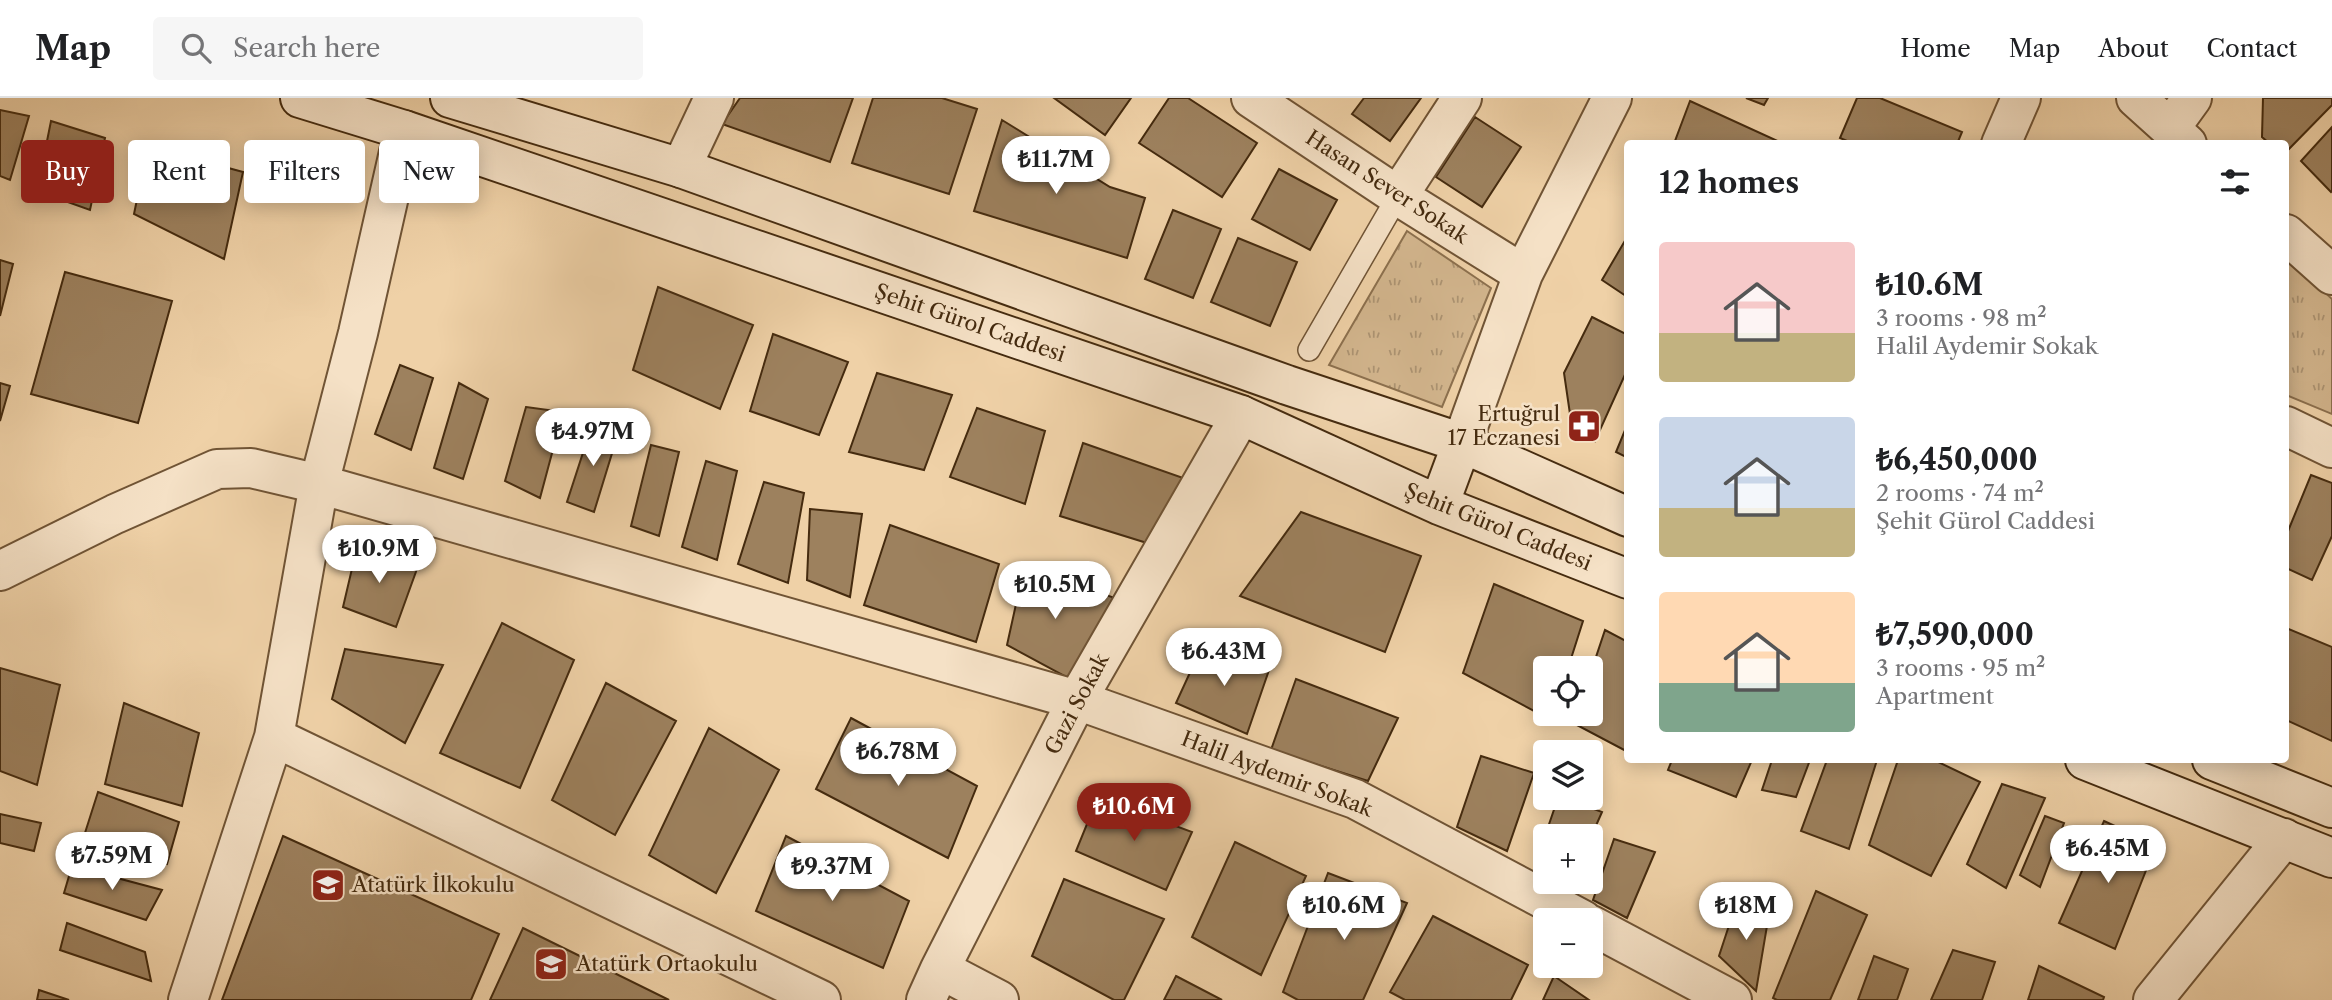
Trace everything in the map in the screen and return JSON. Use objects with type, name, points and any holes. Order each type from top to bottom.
[{"type":"street","name":"Şehit Gürol Caddesi","points":[[300,98],[404,130],[1241,415],[1439,505],[1624,577]]},
{"type":"street","points":[[450,98],[681,168],[1287,385],[1462,443],[1624,515]]},
{"type":"street","points":[[681,168],[714,98]]},
{"type":"street","name":"Hasan Sever Sokak","points":[[1251,98],[1398,196],[1523,274]]},
{"type":"street","points":[[1398,196],[1462,98]]},
{"type":"street","points":[[1439,505],[1523,274],[1611,98]]},
{"type":"street","points":[[2003,140],[2021,98]]},
{"type":"street","points":[[2136,98],[2183,123]]},
{"type":"street","points":[[188,1000],[274,737],[319,484],[358,333],[404,130]]},
{"type":"street","points":[[2289,237],[2332,275]]},
{"type":"street","name":"Gazi Sokak","points":[[933,984],[1077,700],[1241,415]]},
{"type":"street","points":[[2289,428],[2332,449]]},
{"type":"street","name":"Halil Aydemir Sokak","points":[[0,571],[115,514],[217,469],[251,468],[319,484],[1077,700],[1355,799],[1560,908]]},
{"type":"street","points":[[274,737],[821,1000]]},
{"type":"street","points":[[2093,763],[2332,858]]},
{"type":"street","points":[[2220,763],[2332,808]]},
{"type":"street","points":[[2153,1000],[2284,838]]},
{"type":"street","points":[[1603,931],[1732,1000]]},
{"type":"street","points":[[933,984],[999,1000]]},
{"type":"lane","points":[[1309,350],[1398,196]]},
{"type":"green space","points":[[1407,231],[1491,288],[1442,407],[1329,365]]},
{"type":"green space","points":[[2289,259],[2332,299],[2332,414],[2289,396]]},
{"type":"building","points":[[740,98],[853,98],[830,162],[722,124]]},
{"type":"building","points":[[873,98],[942,98],[977,109],[949,194],[852,163]]},
{"type":"building","points":[[1054,98],[1131,98],[1105,135]]},
{"type":"building","points":[[1169,98],[1188,98],[1257,143],[1222,197],[1139,143]]},
{"type":"building","points":[[1364,98],[1421,98],[1390,141],[1352,114]]},
{"type":"building","points":[[1746,98],[1768,98],[1764,105]]},
{"type":"building","points":[[1857,98],[1880,98],[1962,132],[1959,140],[1840,138]]},
{"type":"building","points":[[2263,98],[2332,98],[2332,105],[2289,149],[2289,140],[2265,140],[2262,137]]},
{"type":"building","points":[[1690,101],[1775,140],[1675,140]]},
{"type":"building","points":[[0,110],[29,116],[10,180],[0,176]]},
{"type":"building","points":[[1475,117],[1521,147],[1482,207],[1436,177]]},
{"type":"building","points":[[1002,120],[1110,187],[1145,198],[1127,258],[974,211]]},
{"type":"building","points":[[51,121],[105,138],[105,140],[47,140]]},
{"type":"building","points":[[2332,127],[2332,191],[2331,192],[2301,161]]},
{"type":"building","points":[[230,168],[243,172],[224,259],[134,214],[136,203],[230,203]]},
{"type":"building","points":[[1279,169],[1337,200],[1310,250],[1252,219]]},
{"type":"building","points":[[70,203],[91,203],[90,210]]},
{"type":"building","points":[[1173,210],[1221,229],[1193,298],[1145,279]]},
{"type":"building","points":[[1238,238],[1297,262],[1270,326],[1211,302]]},
{"type":"building","points":[[1624,242],[1624,295],[1602,280]]},
{"type":"building","points":[[0,260],[13,264],[0,316]]},
{"type":"building","points":[[65,272],[172,301],[138,423],[31,394]]},
{"type":"building","points":[[658,287],[753,325],[720,409],[633,370]]},
{"type":"building","points":[[1592,317],[1624,333],[1624,377],[1595,441],[1570,414],[1564,373]]},
{"type":"building","points":[[773,334],[848,362],[819,435],[750,411]]},
{"type":"building","points":[[400,365],[433,378],[411,450],[375,434]]},
{"type":"building","points":[[877,373],[952,395],[924,470],[849,452]]},
{"type":"building","points":[[0,383],[10,386],[0,421]]},
{"type":"building","points":[[459,383],[488,399],[463,479],[434,468]]},
{"type":"building","points":[[526,407],[563,412],[540,498],[505,481]]},
{"type":"building","points":[[977,408],[1045,431],[1025,504],[950,477]]},
{"type":"building","points":[[594,419],[617,437],[594,512],[567,502]]},
{"type":"building","points":[[1624,433],[1624,456],[1616,452]]},
{"type":"building","points":[[1083,443],[1186,479],[1147,543],[1060,516]]},
{"type":"building","points":[[651,445],[679,452],[659,536],[631,526]]},
{"type":"building","points":[[706,461],[737,471],[717,560],[682,547]]},
{"type":"building","points":[[2311,475],[2332,483],[2332,536],[2312,580],[2289,569],[2289,529]]},
{"type":"building","points":[[764,482],[804,493],[788,583],[738,564]]},
{"type":"building","points":[[810,509],[862,514],[850,597],[807,580]]},
{"type":"building","points":[[1301,512],[1421,556],[1385,652],[1240,596]]},
{"type":"building","points":[[890,525],[999,564],[976,642],[864,605]]},
{"type":"building","points":[[358,543],[418,566],[396,627],[343,607]]},
{"type":"building","points":[[1024,568],[1115,598],[1068,678],[1007,645]]},
{"type":"building","points":[[1494,584],[1583,621],[1572,656],[1533,656],[1533,710],[1463,673]]},
{"type":"building","points":[[502,623],[574,660],[520,788],[440,753]]},
{"type":"building","points":[[2289,629],[2332,647],[2332,741],[2289,721]]},
{"type":"building","points":[[1605,630],[1624,640],[1624,750],[1579,726],[1603,726],[1603,656],[1596,656]]},
{"type":"building","points":[[1204,642],[1269,670],[1247,734],[1176,703]]},
{"type":"building","points":[[345,649],[443,665],[405,743],[332,699]]},
{"type":"building","points":[[0,668],[60,685],[37,785],[0,771]]},
{"type":"building","points":[[1296,679],[1398,718],[1368,781],[1271,750]]},
{"type":"building","points":[[606,683],[676,721],[615,835],[552,800]]},
{"type":"building","points":[[124,703],[199,733],[182,806],[105,784]]},
{"type":"building","points":[[851,718],[977,786],[948,858],[816,789]]},
{"type":"building","points":[[709,728],[779,770],[716,893],[649,855]]},
{"type":"building","points":[[1481,756],[1533,773],[1507,851],[1457,827]]},
{"type":"building","points":[[1671,763],[1751,763],[1736,797],[1668,770]]},
{"type":"building","points":[[1771,763],[1809,763],[1796,797],[1762,790]]},
{"type":"building","points":[[1826,763],[1876,763],[1849,849],[1801,831]]},
{"type":"building","points":[[1897,763],[1940,763],[1980,782],[1931,876],[1869,845]]},
{"type":"building","points":[[2002,784],[2045,798],[2006,888],[1967,864]]},
{"type":"building","points":[[98,792],[179,822],[167,864],[84,836]]},
{"type":"building","points":[[1098,797],[1192,832],[1166,890],[1076,851]]},
{"type":"building","points":[[1554,810],[1602,812],[1597,824],[1549,824]]},
{"type":"building","points":[[0,814],[41,823],[34,851],[0,843]]},
{"type":"building","points":[[2045,816],[2064,823],[2040,887],[2020,875]]},
{"type":"building","points":[[2104,821],[2156,845],[2115,949],[2059,923]]},
{"type":"building","name":"Atatürk İlkokulu","points":[[283,836],[499,934],[471,1000],[222,1000]]},
{"type":"building","points":[[786,836],[909,901],[883,968],[756,911]]},
{"type":"building","points":[[1614,839],[1655,852],[1627,918],[1593,900],[1595,894],[1603,894],[1603,871]]},
{"type":"building","points":[[1235,842],[1306,876],[1261,975],[1192,937]]},
{"type":"building","points":[[72,866],[162,890],[146,920],[64,893]]},
{"type":"building","points":[[1328,873],[1407,903],[1363,1000],[1298,1000],[1283,992]]},
{"type":"building","points":[[1064,879],[1164,919],[1124,1000],[1114,1000],[1032,956]]},
{"type":"building","points":[[1816,891],[1867,915],[1830,1000],[1777,1000],[1773,998]]},
{"type":"building","points":[[1737,901],[1769,914],[1756,991],[1719,956]]},
{"type":"building","points":[[1433,916],[1528,965],[1511,1000],[1405,1000],[1390,992]]},
{"type":"building","points":[[67,923],[145,952],[151,981],[60,950]]},
{"type":"building","name":"Atatürk Ortaokulu","points":[[523,928],[669,1000],[490,1000]]},
{"type":"building","points":[[1953,950],[1995,962],[1982,1000],[1931,1000]]},
{"type":"building","points":[[1874,956],[1908,969],[1897,1000],[1858,1000]]},
{"type":"building","points":[[2039,966],[2104,997],[2103,1000],[2028,1000]]},
{"type":"building","points":[[1176,976],[1222,1000],[1164,1000]]},
{"type":"building","points":[[1553,978],[1557,978],[1589,1000],[1543,1000]]},
{"type":"building","points":[[39,990],[69,1000],[37,1000]]},
{"type":"place","name":"Ertuğrul 17 Eczanesi","points":[[1584,426]]},
{"type":"place","name":"Atatürk İlkokulu","points":[[328,885]]},
{"type":"place","name":"Atatürk Ortaokulu","points":[[551,964]]}]
